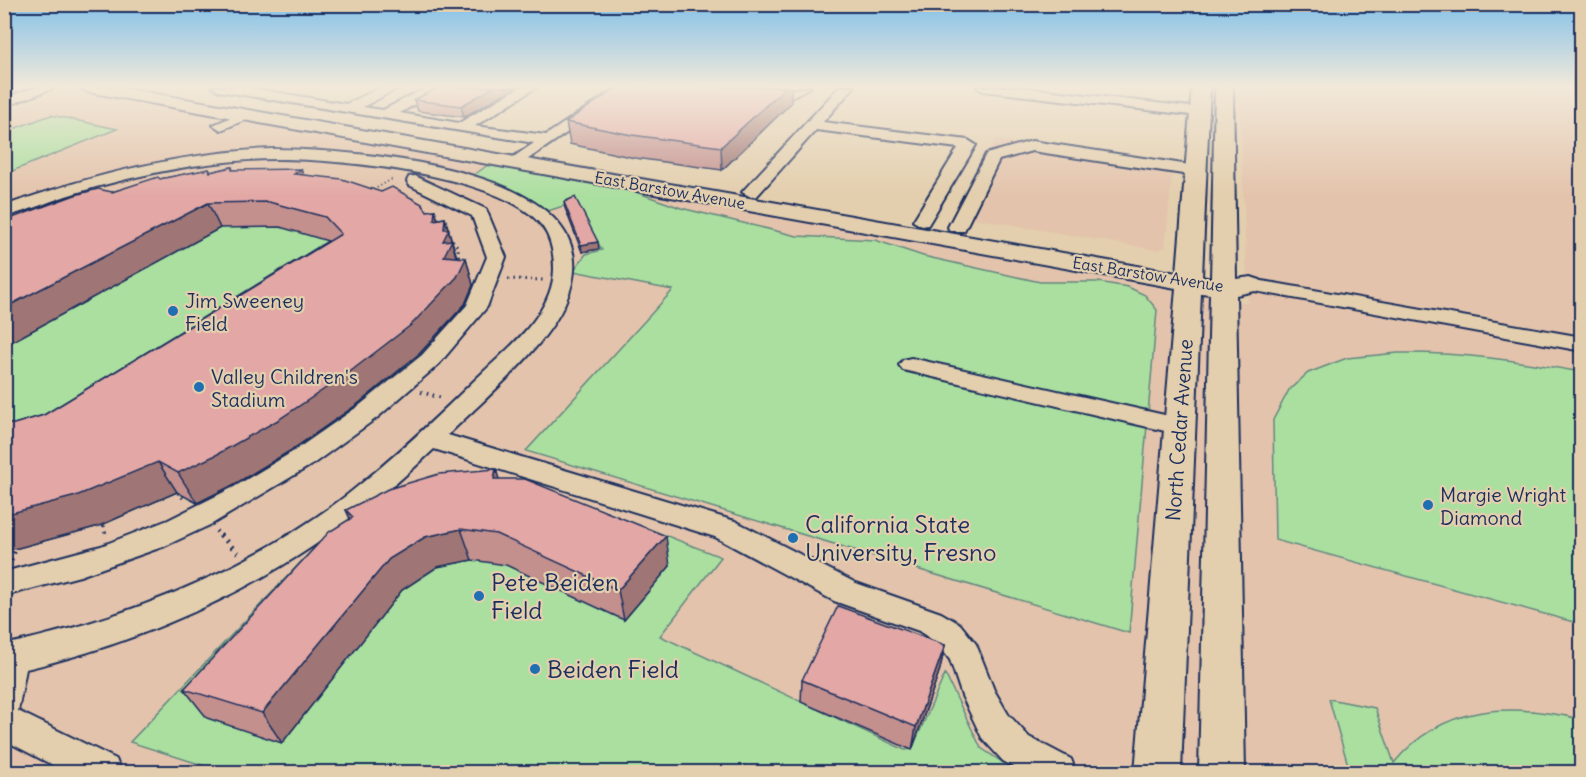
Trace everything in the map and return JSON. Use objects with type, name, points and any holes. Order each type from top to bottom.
[{"type":"main road","name":"East Barstow Avenue","points":[[292,123],[489,158],[522,158],[751,192],[922,221],[1216,280]]},
{"type":"main road","name":"East Barstow Avenue","points":[[338,123],[1216,280]]},
{"type":"main road","name":"North Cedar Avenue","points":[[1158,772],[1178,426],[1216,280],[1196,171],[1203,123]]},
{"type":"main road","name":"North Cedar Avenue","points":[[1207,123],[1216,280],[1222,772]]},
{"type":"street","points":[[221,125],[225,123]]},
{"type":"street","points":[[433,123],[549,140]]},
{"type":"street","points":[[461,128],[469,123]]},
{"type":"street","points":[[522,158],[574,123]]},
{"type":"street","points":[[751,192],[812,125],[968,145],[922,221]]},
{"type":"street","points":[[957,227],[992,157],[1032,146],[1196,171]]},
{"type":"street","points":[[4,212],[108,179],[164,166],[232,156],[316,154],[494,187],[534,208],[550,223],[564,257],[563,280],[553,306],[539,328],[431,438],[351,506],[254,569],[158,613],[86,639],[8,660],[4,703]]},
{"type":"street","points":[[404,172],[419,164],[467,173],[489,158]]},
{"type":"street","points":[[6,576],[52,573],[111,554],[192,522],[264,483],[349,427],[399,386],[461,327],[484,294],[492,278],[495,247],[491,232],[478,212],[453,195],[404,172],[334,170],[272,172]]},
{"type":"street","name":"East Barstow Avenue","points":[[1216,280],[1581,344]]},
{"type":"street","points":[[911,364],[1178,426]]},
{"type":"street","points":[[431,438],[725,529],[845,592],[930,622],[949,634],[964,654],[979,696],[996,726],[1017,749],[1058,772]]},
{"type":"street","points":[[4,722],[103,772]]},
{"type":"path","points":[[361,198],[404,172]]},
{"type":"path","points":[[443,230],[455,242],[459,254],[458,270]]},
{"type":"path","points":[[447,255],[459,254]]},
{"type":"path","points":[[492,278],[563,280]]},
{"type":"path","points":[[399,386],[466,404]]},
{"type":"path","points":[[99,507],[111,554]]},
{"type":"path","points":[[6,576],[20,535]]},
{"type":"shaded area","name":"California State University, Fresno","points":[[4,123],[257,123],[1248,303],[1241,123],[1581,123],[1581,772],[5,772]]},
{"type":"shaded area","points":[[995,140],[1173,165],[1165,247],[1157,250],[956,215]]},
{"type":"green space","points":[[29,123],[90,123],[117,129],[5,174],[5,132]]},
{"type":"green space","points":[[488,165],[633,191],[681,208],[797,236],[875,240],[923,256],[1040,282],[1098,282],[1128,287],[1145,295],[1157,310],[1129,633],[526,451],[673,290],[573,271],[586,254],[602,250],[583,217],[563,206],[548,211],[512,189],[474,175]]},
{"type":"green space","name":"Valley Children's Stadium","points":[[220,193],[452,282],[485,286],[456,315],[447,332],[414,359],[423,362],[310,446],[208,509],[177,492],[99,526],[5,550],[5,253]]},
{"type":"green space","name":"Margie Wright Diamond","points":[[1398,353],[1490,358],[1581,372],[1581,624],[1275,540],[1273,420],[1289,390],[1308,373],[1347,358]]},
{"type":"green space","name":"Pete Beiden Field","points":[[542,487],[721,557],[660,636],[905,750],[912,749],[945,674],[981,748],[1017,772],[224,772],[130,742],[318,544]]},
{"type":"green space","points":[[1329,699],[1375,708],[1394,763],[1413,743],[1456,718],[1504,710],[1555,714],[1581,719],[1581,772],[1350,772]]},
{"type":"building","points":[[572,123],[747,123],[721,147],[632,135]]},
{"type":"building","name":"Valley Children's Stadium","points":[[232,167],[232,170],[301,169],[294,174],[342,179],[381,192],[392,187],[422,204],[427,211],[435,210],[434,220],[445,218],[444,229],[449,229],[443,241],[452,240],[444,256],[466,258],[457,277],[411,325],[347,374],[278,420],[216,455],[178,473],[158,462],[76,496],[4,515],[4,424],[14,424],[44,415],[341,234],[325,217],[269,202],[208,203],[4,308],[4,221],[98,189],[112,192],[158,177],[160,179],[209,169],[210,172]]},
{"type":"building","points":[[575,197],[598,242],[581,245],[564,202]]},
{"type":"building","points":[[496,469],[494,479],[525,479],[666,536],[618,590],[496,534],[461,529],[425,537],[389,559],[262,713],[184,689],[329,532],[353,517],[346,510],[388,489],[439,474]]},
{"type":"building","points":[[838,606],[945,645],[916,727],[802,680]]},
{"type":"building","points":[[4,762],[25,772],[4,772]]},
{"type":"building","points":[[137,766],[160,772],[130,772]]},
{"type":"place","name":"Jim Sweeney Field","points":[[173,311]]},
{"type":"place","name":"Valley Children's Stadium","points":[[199,387]]},
{"type":"place","name":"Margie Wright Diamond","points":[[1428,505]]},
{"type":"place","name":"California State University, Fresno","points":[[793,538]]},
{"type":"place","name":"Pete Beiden Field","points":[[479,596]]},
{"type":"place","name":"Beiden Field","points":[[535,669]]}]
